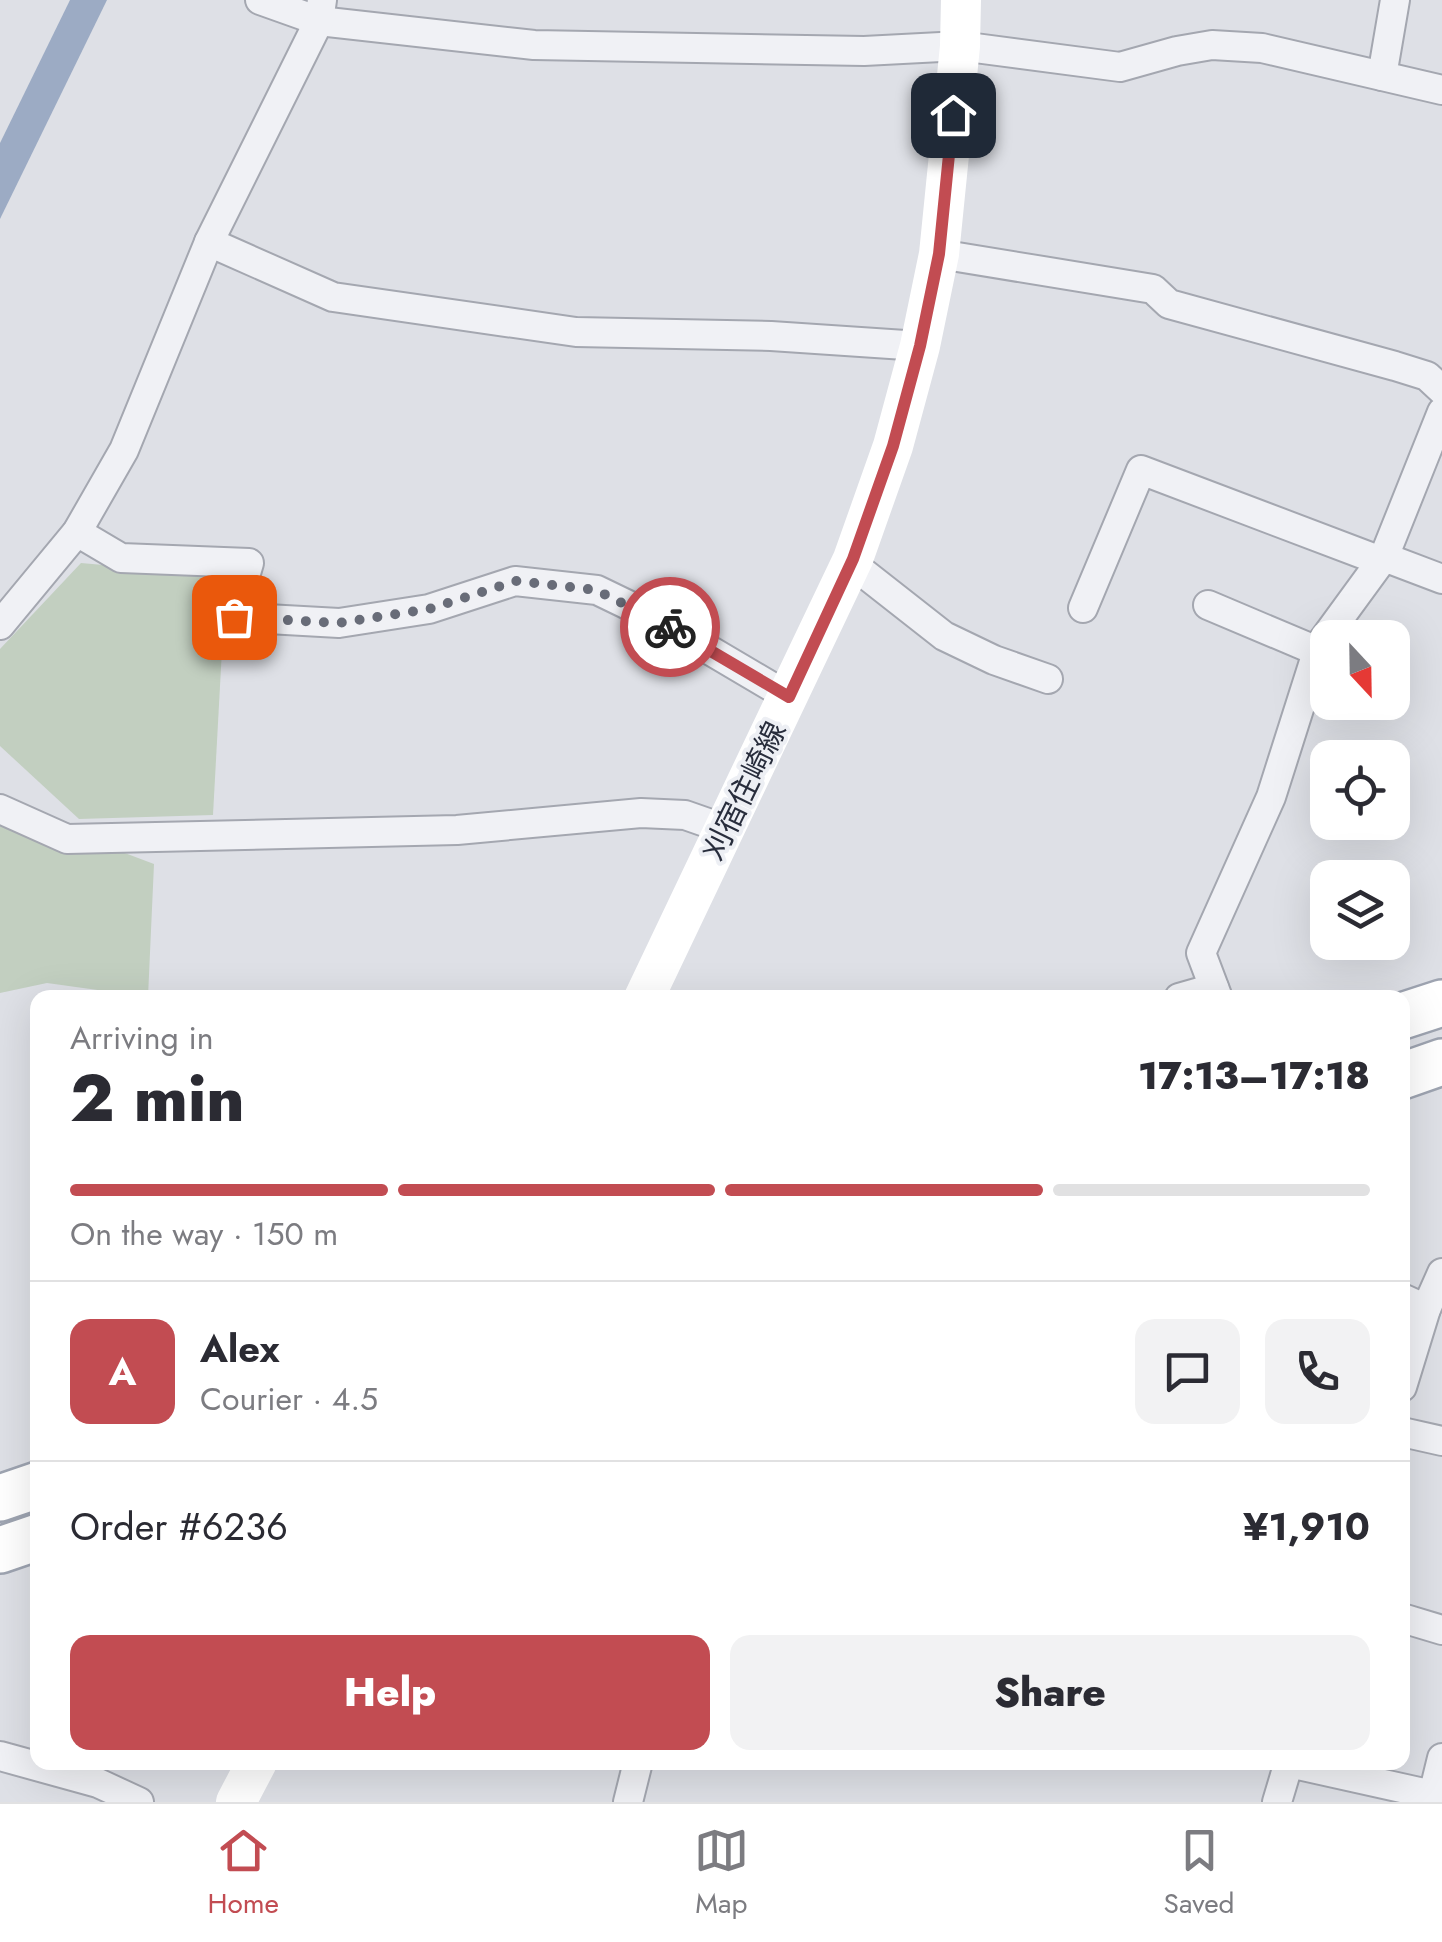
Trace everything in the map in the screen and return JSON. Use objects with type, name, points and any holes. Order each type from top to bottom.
[{"type":"main road","name":"刈宿住崎線","points":[[648,990],[851,562],[893,446],[939,254],[961,0]]},
{"type":"main road","points":[[1410,1013],[1442,1003]]},
{"type":"main road","points":[[1410,1073],[1442,1062]]},
{"type":"main road","points":[[0,1498],[30,1489]]},
{"type":"main road","points":[[0,1550],[30,1540]]},
{"type":"main road","points":[[236,1802],[252,1770]]},
{"type":"street","points":[[260,0],[534,45],[864,52],[960,46],[1120,68],[1212,45],[1262,48],[1442,90]]},
{"type":"street","points":[[1382,76],[1395,0]]},
{"type":"street","points":[[0,625],[76,532],[124,450],[209,242],[320,11]]},
{"type":"street","points":[[209,242],[333,297],[352,300],[576,332],[772,336],[920,346]]},
{"type":"street","points":[[939,254],[1153,289],[1170,304],[1427,376],[1442,390]]},
{"type":"street","points":[[1338,620],[1382,559],[1442,412]]},
{"type":"street","points":[[1083,608],[1141,470],[1442,579]]},
{"type":"street","points":[[76,532],[121,558],[249,562],[234,617],[338,623],[429,609],[516,581],[596,590],[657,619],[789,697]]},
{"type":"street","points":[[851,562],[944,636],[994,660],[1048,679]]},
{"type":"street","points":[[1208,605],[1310,647]]},
{"type":"street","points":[[1215,990],[1202,952],[1272,797],[1310,673]]},
{"type":"street","points":[[0,809],[67,839],[457,830],[641,813],[685,815],[725,829]]},
{"type":"street","points":[[1410,1332],[1414,1304],[1442,1273]]},
{"type":"street","points":[[1410,1434],[1442,1441]]},
{"type":"street","points":[[1410,1620],[1442,1630]]},
{"type":"street","points":[[0,1756],[30,1764]]},
{"type":"street","points":[[1320,1770],[1433,1796],[1442,1758]]},
{"type":"street","points":[[51,1770],[98,1783],[139,1802]]},
{"type":"street","points":[[628,1802],[636,1770]]},
{"type":"street","points":[[1277,1802],[1287,1770]]},
{"type":"green space","points":[[81,563],[226,576],[213,815],[79,819],[0,746],[0,649]]},
{"type":"green space","points":[[0,806],[154,864],[148,990],[98,990],[47,983],[0,993]]},
{"type":"water","points":[[70,0],[107,0],[0,219],[0,143]]},
{"type":"way so far","points":[[234,617],[338,623],[429,609],[516,581],[596,590],[670,627]]},
{"type":"route","points":[[670,627],[789,697],[853,559],[893,446],[939,254],[953,115]]}]
